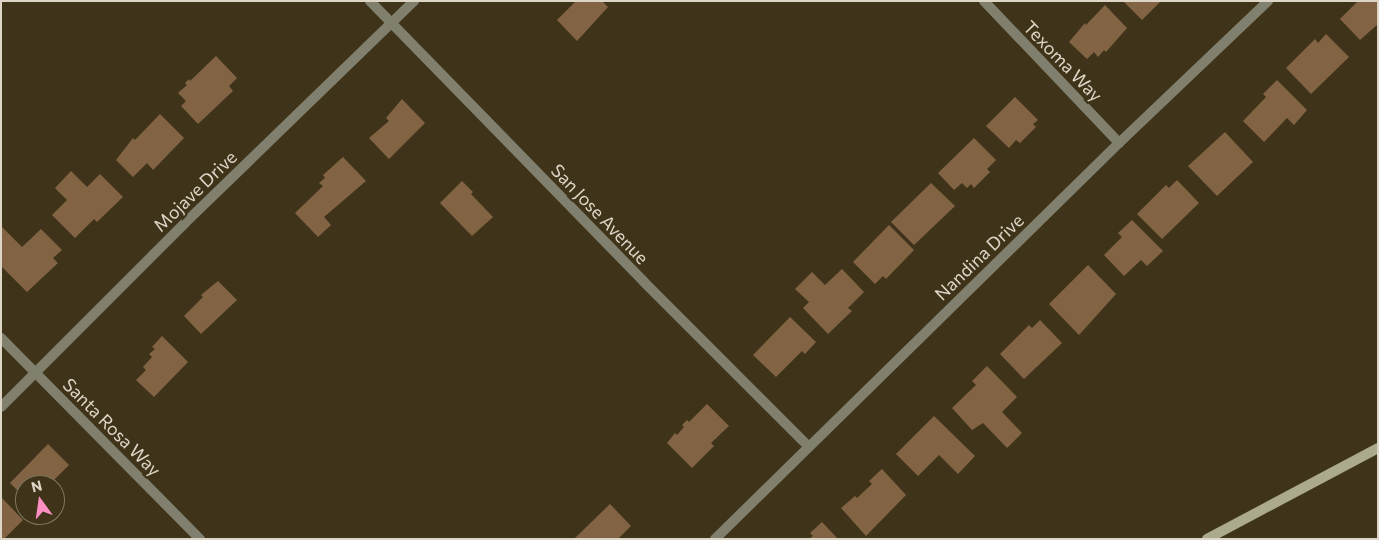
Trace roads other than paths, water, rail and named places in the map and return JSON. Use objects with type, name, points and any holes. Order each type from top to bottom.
[{"type":"main road","points":[[1207,539],[1378,448]]},
{"type":"street","name":"San Jose Avenue","points":[[370,1],[644,282],[809,447]]},
{"type":"street","name":"Mojave Drive","points":[[1,407],[185,223],[414,1]]},
{"type":"street","name":"Texoma Way","points":[[984,1],[1119,143]]},
{"type":"street","name":"Nandina Drive","points":[[716,539],[1119,143],[1268,1]]},
{"type":"street","name":"Santa Rosa Way","points":[[1,338],[200,539]]}]
